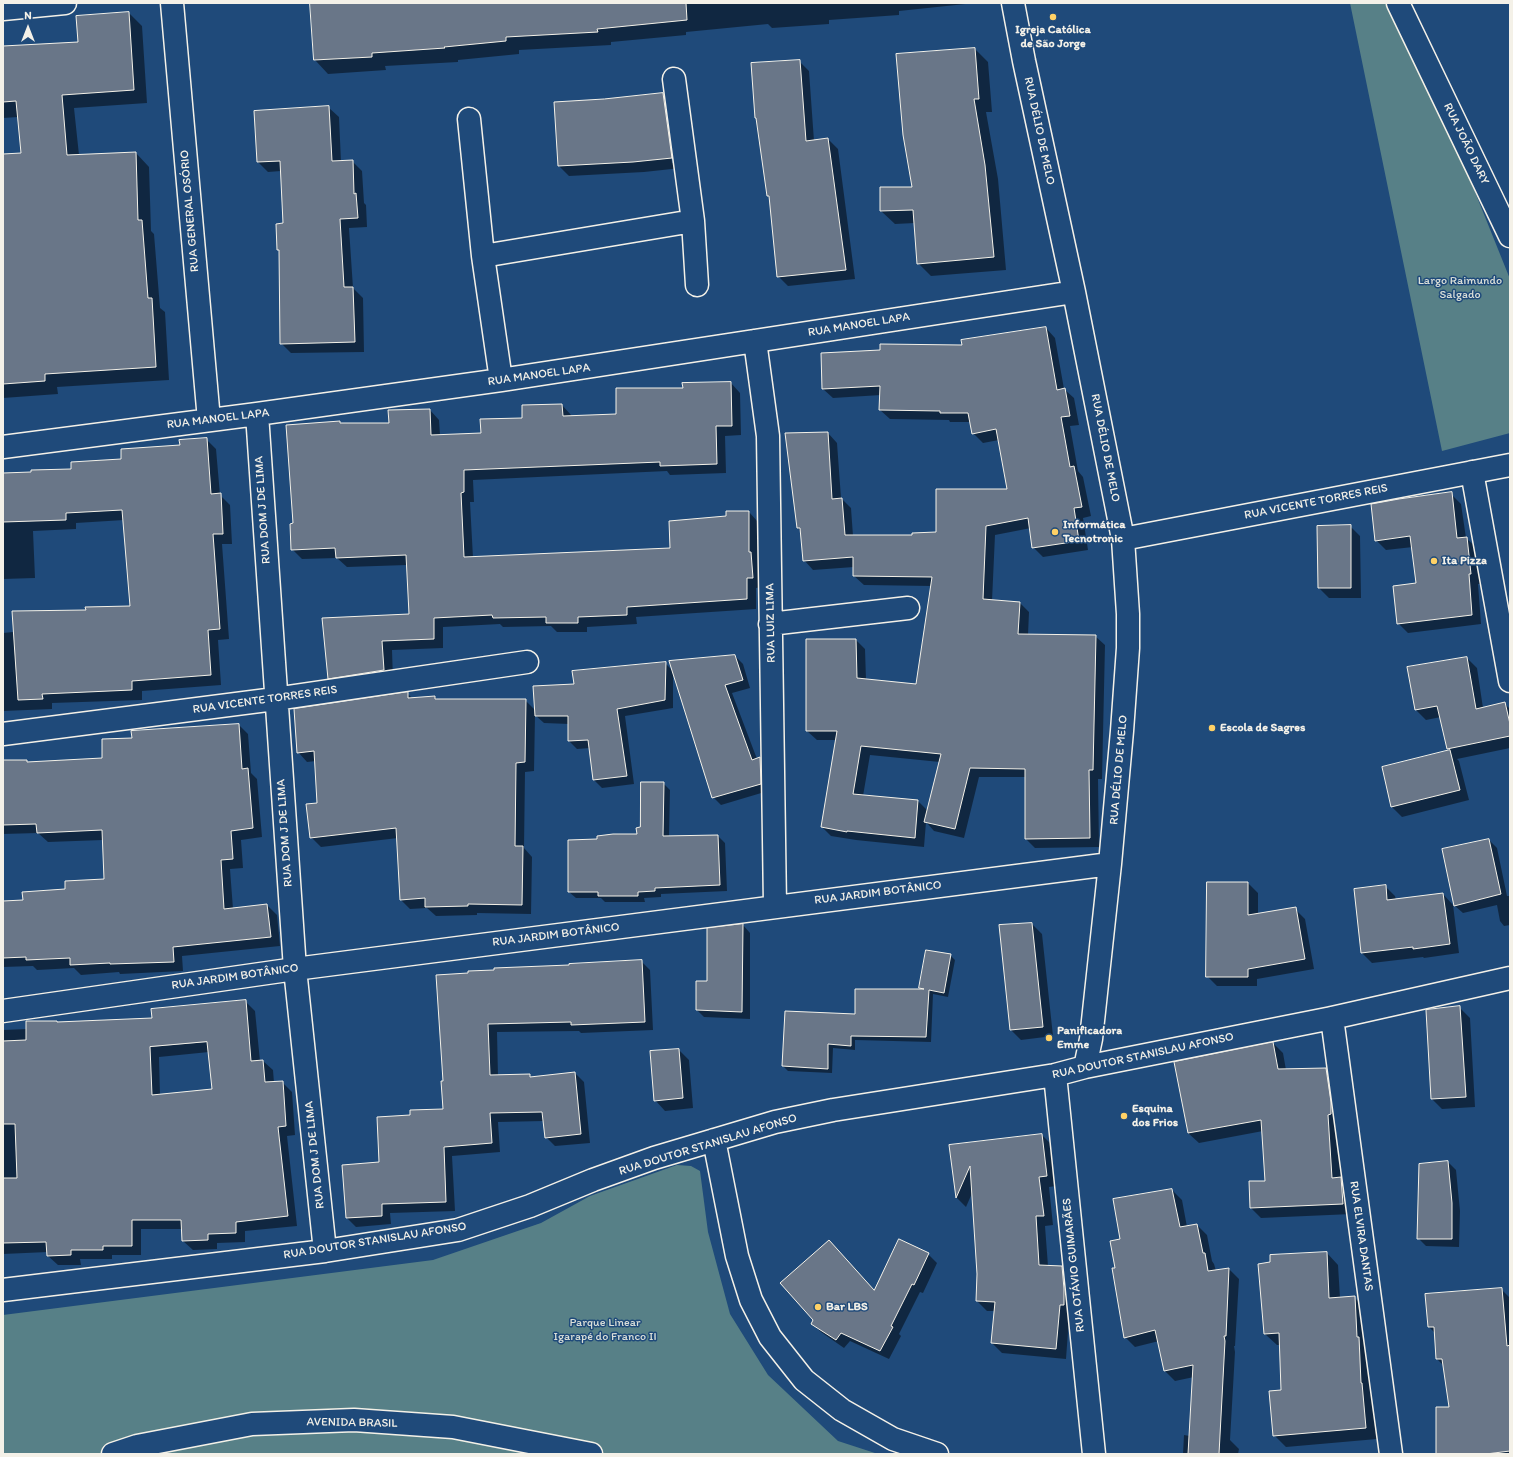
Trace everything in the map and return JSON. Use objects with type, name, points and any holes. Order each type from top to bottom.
[{"type":"main road","points":[[3,9],[65,3]]},
{"type":"main road","name":"RUA GENERAL OSÓRIO","points":[[172,3],[209,420]]},
{"type":"main road","name":"RUA DÉLIO DE MELO","points":[[1013,3],[1024,61],[1074,292],[1123,539],[1128,614],[1128,648],[1122,731],[1110,864],[1091,1039],[1084,1067]]},
{"type":"main road","name":"RUA JOÃO DARY","points":[[1398,3],[1510,236]]},
{"type":"main road","points":[[674,79],[693,221],[697,285]]},
{"type":"main road","points":[[469,119],[483,256],[501,380]]},
{"type":"main road","points":[[483,256],[693,221]]},
{"type":"main road","name":"RUA MANOEL LAPA","points":[[3,447],[501,380],[1074,292]]},
{"type":"main road","name":"RUA LUIZ LIMA","points":[[755,341],[768,436],[775,906]]},
{"type":"main road","name":"RUA DOM J DE LIMA","points":[[257,414],[294,969],[325,1251]]},
{"type":"main road","name":"RUA VICENTE TORRES REIS","points":[[1123,539],[1510,465]]},
{"type":"main road","points":[[1472,472],[1510,681]]},
{"type":"main road","points":[[770,624],[908,608]]},
{"type":"main road","name":"RUA VICENTE TORRES REIS","points":[[3,734],[275,700],[527,662]]},
{"type":"main road","name":"RUA JARDIM BOTÂNICO","points":[[3,1011],[294,969],[1110,864]]},
{"type":"main road","name":"RUA DOUTOR STANISLAU AFONSO","points":[[3,1290],[325,1251],[458,1230],[530,1206],[593,1180],[654,1158],[775,1122],[834,1110],[1055,1075],[1084,1067],[1332,1018],[1510,978]]},
{"type":"main road","name":"RUA ELVIRA DANTAS","points":[[1332,1018],[1391,1454]]},
{"type":"main road","name":"RUA OTÁVIO GUIMARÃES","points":[[1055,1075],[1094,1454]]},
{"type":"main road","points":[[714,1140],[736,1256],[751,1300],[770,1337],[804,1380],[842,1410],[893,1439],[936,1454]]},
{"type":"main road","name":"AVENIDA BRASIL","points":[[113,1454],[137,1446],[252,1424],[354,1420],[453,1426],[591,1454]]},
{"type":"green space","name":"Largo Raimundo Salgado","points":[[1350,3],[1399,3],[1510,279],[1510,433],[1442,451]]},
{"type":"green space","name":"Parque Linear Igarapé do Franco II","points":[[677,1165],[691,1166],[700,1171],[708,1232],[730,1314],[768,1375],[838,1441],[878,1454],[3,1454],[3,1315],[433,1260],[541,1223],[590,1196]]},
{"type":"building","points":[[310,3],[686,3],[687,20],[597,29],[598,32],[506,37],[506,41],[444,47],[445,48],[372,53],[372,57],[314,60]]},
{"type":"building","points":[[129,12],[134,90],[62,95],[67,155],[136,152],[138,220],[142,220],[148,298],[152,298],[156,367],[45,374],[45,381],[3,384],[3,154],[21,153],[16,101],[3,102],[3,46],[78,42],[76,16]]},
{"type":"building","points":[[975,48],[979,99],[974,99],[985,165],[994,257],[917,264],[913,210],[880,211],[880,187],[912,187],[903,135],[896,54]]},
{"type":"building","points":[[800,60],[806,141],[828,138],[846,270],[777,277],[769,196],[767,196],[755,118],[751,63]]},
{"type":"building","points":[[663,93],[672,158],[633,162],[558,166],[554,102]]},
{"type":"building","points":[[329,106],[332,161],[353,160],[354,194],[356,193],[358,218],[340,219],[344,287],[353,287],[355,342],[280,344],[279,250],[277,250],[276,224],[283,223],[280,161],[257,162],[254,111]]},
{"type":"building","points":[[1046,327],[1057,390],[1065,388],[1070,416],[1061,417],[1070,467],[1074,466],[1082,507],[1074,508],[1079,541],[1032,548],[1028,518],[986,526],[983,599],[1020,602],[1018,634],[1096,635],[1093,770],[1089,770],[1090,838],[1025,839],[1025,769],[970,768],[955,829],[924,822],[941,754],[861,746],[853,794],[918,800],[915,838],[847,832],[821,827],[837,731],[806,731],[806,639],[856,639],[857,678],[916,684],[932,577],[853,576],[853,557],[803,561],[800,528],[797,528],[785,433],[828,432],[832,499],[842,498],[845,535],[912,535],[912,533],[936,532],[936,489],[1007,489],[996,429],[972,434],[968,413],[879,410],[880,386],[822,389],[821,353],[880,350],[880,344],[962,345],[961,340]]},
{"type":"building","points":[[731,382],[732,426],[716,426],[717,464],[660,466],[660,462],[464,470],[464,492],[461,493],[464,557],[670,548],[669,521],[726,516],[726,511],[749,511],[749,552],[751,552],[753,578],[747,578],[747,599],[627,607],[627,615],[578,617],[578,623],[546,623],[546,617],[493,618],[492,615],[434,618],[434,639],[382,641],[384,670],[328,679],[322,618],[409,614],[406,555],[336,558],[335,548],[291,550],[290,524],[293,523],[286,425],[340,421],[340,423],[389,423],[388,410],[430,409],[431,435],[481,433],[480,419],[522,418],[522,405],[562,404],[563,416],[616,414],[616,388],[683,388],[682,383]]},
{"type":"building","points":[[207,438],[211,494],[221,493],[223,534],[213,534],[220,629],[208,630],[211,675],[132,681],[132,690],[42,694],[43,699],[18,700],[12,611],[86,610],[85,607],[130,606],[122,510],[66,513],[66,520],[3,522],[3,473],[31,472],[31,470],[71,469],[71,462],[121,459],[121,449],[180,445],[179,440]]},
{"type":"building","points":[[1452,492],[1457,538],[1467,537],[1471,574],[1469,574],[1472,615],[1397,624],[1393,586],[1416,583],[1410,536],[1375,541],[1371,504]]},
{"type":"building","points":[[1351,525],[1351,588],[1318,588],[1317,526]]},
{"type":"building","points":[[735,655],[743,680],[725,685],[752,760],[760,757],[761,784],[712,798],[669,661]]},
{"type":"building","points":[[1467,657],[1476,709],[1505,702],[1510,724],[1510,736],[1447,749],[1437,706],[1415,710],[1407,667]]},
{"type":"building","points":[[666,662],[665,700],[617,709],[627,776],[593,780],[588,740],[568,741],[568,716],[535,716],[533,686],[574,684],[572,671]]},
{"type":"building","points":[[408,692],[408,698],[435,696],[435,699],[526,699],[525,762],[516,763],[515,846],[523,846],[522,905],[468,904],[468,906],[425,907],[425,898],[400,900],[396,828],[310,838],[306,804],[317,803],[314,751],[297,753],[294,709]]},
{"type":"building","points":[[239,724],[242,769],[248,768],[253,828],[231,831],[233,859],[221,860],[224,909],[267,904],[271,937],[173,947],[174,962],[70,965],[70,958],[26,960],[26,957],[3,958],[3,901],[23,900],[22,892],[65,889],[65,881],[104,879],[102,830],[37,833],[36,824],[3,825],[3,760],[27,760],[27,762],[102,758],[102,739],[132,738],[131,731]]},
{"type":"building","points":[[1450,750],[1460,790],[1391,807],[1382,767]]},
{"type":"building","points":[[641,782],[664,782],[663,836],[718,835],[720,885],[655,888],[655,891],[638,892],[638,896],[598,896],[598,892],[568,892],[568,840],[597,839],[597,836],[613,834],[637,834],[636,828],[640,827]]},
{"type":"building","points":[[1489,839],[1501,894],[1454,906],[1442,849]]},
{"type":"building","points":[[1207,882],[1248,882],[1248,915],[1296,907],[1305,959],[1248,969],[1248,977],[1206,977]]},
{"type":"building","points":[[1386,885],[1387,900],[1443,893],[1450,944],[1413,949],[1413,947],[1361,953],[1354,889]]},
{"type":"building","points":[[1032,923],[1043,1027],[1010,1030],[999,925]]},
{"type":"building","points":[[743,924],[742,1012],[696,1010],[696,981],[707,981],[707,928]]},
{"type":"building","points":[[926,950],[951,954],[944,993],[929,990],[926,1037],[851,1036],[851,1046],[828,1044],[828,1069],[782,1066],[785,1011],[855,1014],[855,989],[924,989],[919,988]]},
{"type":"building","points":[[642,960],[645,1022],[571,1025],[571,1022],[488,1024],[490,1075],[530,1074],[530,1077],[575,1072],[581,1134],[545,1138],[542,1112],[490,1113],[492,1143],[444,1147],[446,1202],[382,1204],[382,1216],[346,1218],[342,1165],[379,1162],[377,1117],[410,1115],[410,1110],[443,1109],[441,1081],[443,1081],[436,975],[468,973],[468,971],[494,970],[494,968]]},
{"type":"building","points":[[246,1000],[251,1061],[263,1060],[265,1082],[283,1081],[286,1126],[278,1127],[288,1216],[236,1222],[236,1233],[208,1234],[208,1240],[182,1241],[181,1220],[132,1220],[132,1246],[103,1246],[103,1250],[71,1250],[71,1255],[47,1256],[46,1242],[3,1243],[3,1178],[17,1178],[15,1124],[3,1124],[3,1041],[26,1040],[26,1021],[57,1022],[152,1018],[151,1009]],"holes":[[[207,1042],[212,1089],[152,1095],[150,1047]]]},
{"type":"building","points":[[1460,1006],[1466,1097],[1431,1099],[1426,1010]]},
{"type":"building","points":[[1273,1042],[1278,1069],[1326,1068],[1331,1102],[1331,1114],[1328,1115],[1332,1178],[1341,1177],[1343,1204],[1250,1208],[1249,1181],[1265,1181],[1261,1120],[1188,1133],[1174,1062]]},
{"type":"building","points":[[679,1049],[683,1098],[654,1101],[650,1051]]},
{"type":"building","points":[[1042,1134],[1047,1176],[1039,1177],[1044,1216],[1036,1216],[1039,1265],[1062,1266],[1064,1289],[1064,1305],[1060,1305],[1056,1349],[991,1343],[995,1302],[976,1301],[977,1274],[970,1166],[956,1198],[949,1145]]},
{"type":"building","points":[[1448,1161],[1452,1203],[1452,1239],[1417,1239],[1419,1164]]},
{"type":"building","points":[[1172,1189],[1180,1227],[1197,1224],[1208,1271],[1229,1268],[1226,1336],[1224,1336],[1225,1341],[1219,1454],[1188,1454],[1193,1365],[1164,1371],[1155,1330],[1124,1338],[1112,1268],[1115,1268],[1110,1241],[1120,1239],[1113,1199]]},
{"type":"building","points":[[899,1239],[929,1253],[914,1285],[912,1284],[891,1326],[893,1327],[880,1351],[841,1333],[836,1340],[811,1324],[813,1320],[780,1283],[829,1240],[874,1290]]},
{"type":"building","points":[[1327,1252],[1329,1298],[1355,1296],[1357,1337],[1359,1337],[1361,1383],[1366,1428],[1273,1436],[1269,1391],[1281,1390],[1279,1333],[1264,1334],[1258,1264],[1270,1262],[1270,1255]]},
{"type":"building","points":[[1502,1288],[1507,1346],[1510,1345],[1510,1451],[1486,1454],[1436,1454],[1436,1407],[1449,1407],[1442,1359],[1436,1359],[1434,1327],[1428,1327],[1425,1294]]},
{"type":"place","name":"Igreja Católica de São Jorge","points":[[1053,17]]},
{"type":"place","name":"Informática Tecnotronic","points":[[1055,532]]},
{"type":"place","name":"Ita Pizza","points":[[1434,561]]},
{"type":"place","name":"Escola de Sagres","points":[[1212,728]]},
{"type":"place","name":"Panificadora Emme","points":[[1049,1038]]},
{"type":"place","name":"Esquina dos Frios","points":[[1124,1116]]},
{"type":"place","name":"Bar LBS","points":[[818,1307]]}]
